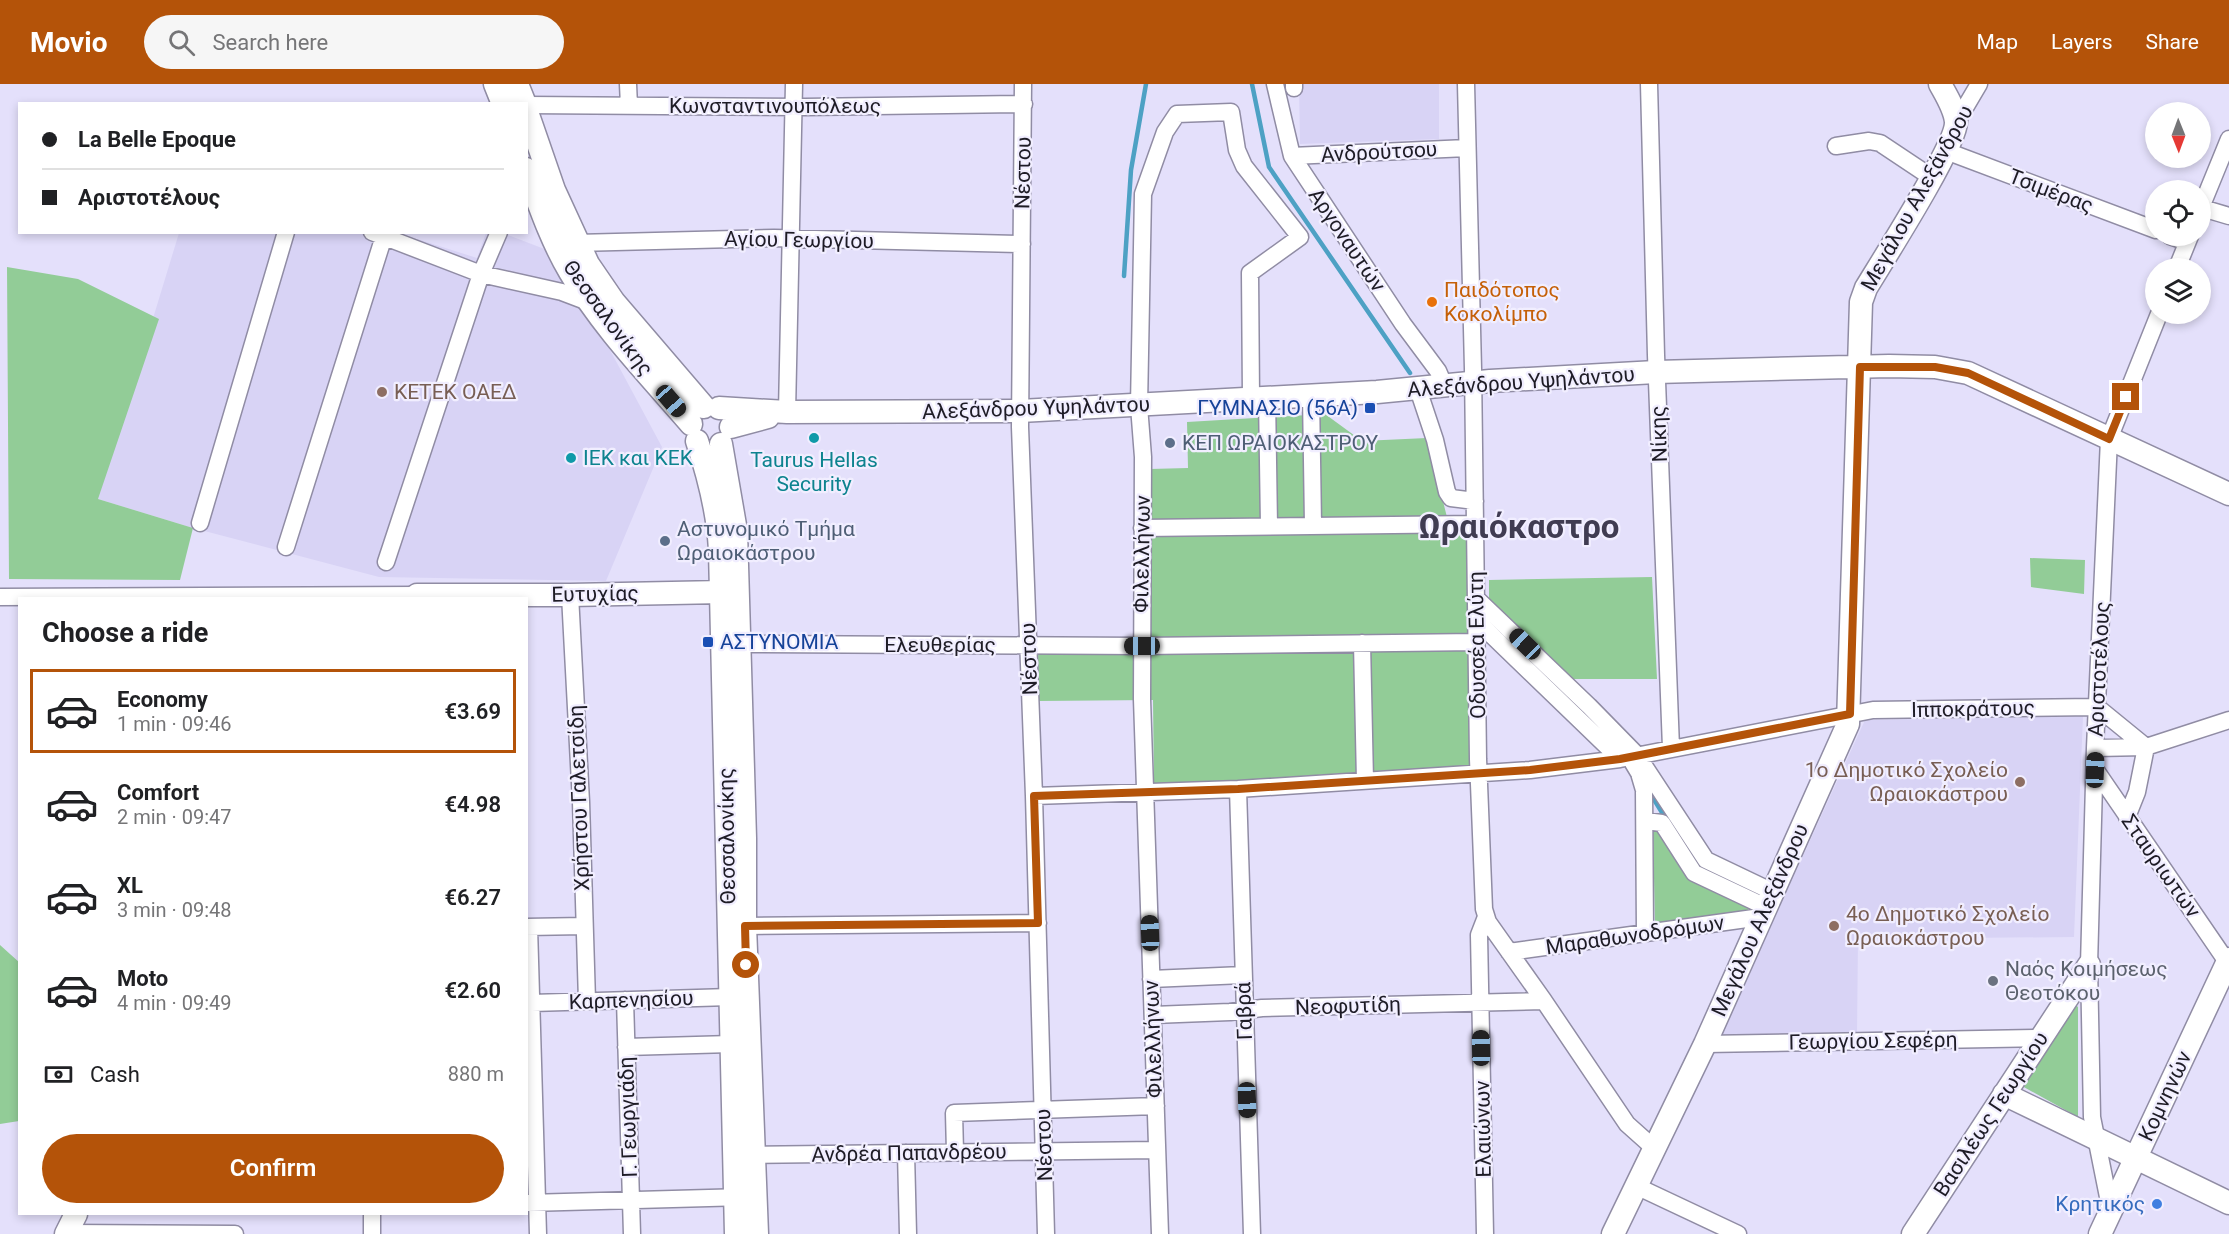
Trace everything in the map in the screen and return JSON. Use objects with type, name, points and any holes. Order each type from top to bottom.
[{"type":"street","points":[[495,84],[502,102]]},
{"type":"street","name":"Θεσσαλονίκης","points":[[518,84],[525,102]]},
{"type":"street","points":[[628,84],[629,106]]},
{"type":"street","points":[[787,412],[794,84]]},
{"type":"street","name":"Νέστου","points":[[1023,84],[1020,411],[1034,796],[1046,1234]]},
{"type":"street","name":"Αργοναυτών","points":[[1275,84],[1292,156],[1403,324],[1438,370],[1444,385]]},
{"type":"street","name":"Οδυσσέα Ελύτη","points":[[1466,84],[1483,901],[1486,917],[1627,1124],[1655,1149]]},
{"type":"street","name":"Νίκης","points":[[1649,84],[1656,372],[1671,748]]},
{"type":"street","points":[[1940,84],[1949,101],[1956,123]]},
{"type":"street","name":"Μεγάλου Αλεξάνδρου","points":[[1613,1234],[1705,1044],[1845,733],[1850,714],[1861,302],[1866,288],[1946,151],[1956,123],[1979,84]]},
{"type":"street","name":"Κωνσταντινουπόλεως","points":[[528,106],[1024,104]]},
{"type":"street","name":"Αργοναυτών","points":[[1231,111],[1237,150],[1245,166],[1300,237],[1250,273],[1259,398]]},
{"type":"street","name":"Φιλελλήνων","points":[[1160,1234],[1142,646],[1143,457],[1139,406],[1143,194],[1165,132],[1177,114],[1231,111]]},
{"type":"street","name":"Θεσσαλονίκης","points":[[528,112],[554,190],[576,243],[600,284],[703,420],[717,519],[722,592],[731,1044],[744,1155]]},
{"type":"street","points":[[2211,184],[2229,139]]},
{"type":"street","points":[[1836,146],[1869,141],[1880,143],[1931,177]]},
{"type":"street","name":"Ανδρούτσου","points":[[1292,156],[1467,148]]},
{"type":"street","name":"Τσιμέρας","points":[[1946,151],[2145,226]]},
{"type":"street","name":"Θεσσαλονίκης","points":[[528,174],[558,249],[591,303],[703,420]]},
{"type":"street","points":[[2211,212],[2229,216]]},
{"type":"street","points":[[200,523],[285,234]]},
{"type":"street","points":[[286,547],[378,234],[481,274],[562,292],[591,303]]},
{"type":"street","points":[[386,562],[481,274],[498,234]]},
{"type":"street","name":"Αγίου Γεωργίου","points":[[576,243],[791,239],[1022,244]]},
{"type":"street","name":"Αριστοτέλους","points":[[2111,1212],[2095,1138],[2090,1084],[2089,965],[2095,748],[2109,439],[2155,324]]},
{"type":"street","name":"Αλεξάνδρου Υψηλάντου","points":[[787,412],[1020,411],[1418,389],[1473,382],[1656,372],[1935,367],[1968,373],[2229,494]]},
{"type":"street","points":[[1418,389],[1435,440],[1447,492],[1451,498],[1475,501]]},
{"type":"street","points":[[1311,395],[1313,525]]},
{"type":"street","points":[[1259,398],[1269,526]]},
{"type":"street","points":[[703,420],[787,412]]},
{"type":"street","points":[[703,420],[709,446],[726,436],[787,412]]},
{"type":"street","points":[[703,420],[728,416],[726,436]]},
{"type":"street","name":"Θεσσαλονίκης","points":[[726,436],[736,531],[745,838],[745,1197],[736,1234]]},
{"type":"street","points":[[1142,528],[1475,524]]},
{"type":"street","name":"Ευτυχίας","points":[[0,597],[416,597],[722,592]]},
{"type":"street","name":"Χρήστου Γαλετσίδη","points":[[570,595],[581,802],[587,1001]]},
{"type":"street","points":[[1476,598],[1589,706],[1704,858],[1767,906]]},
{"type":"street","points":[[1477,621],[1629,757],[1639,773],[1644,790],[1645,933]]},
{"type":"street","name":"Ελευθερίας","points":[[739,644],[1142,646],[1477,642]]},
{"type":"street","points":[[1362,643],[1365,780]]},
{"type":"street","points":[[2097,707],[2146,747]]},
{"type":"street","name":"Ιπποκράτους","points":[[1034,796],[1238,789],[1479,773],[1629,757],[1874,710],[2097,707]]},
{"type":"street","points":[[2095,748],[2146,747],[2229,720]]},
{"type":"street","points":[[2127,817],[2137,792],[2146,747]]},
{"type":"street","name":"Σταυριωτών","points":[[2095,770],[2228,961]]},
{"type":"street","name":"Γαβρά","points":[[1238,789],[1252,1234]]},
{"type":"street","points":[[1645,821],[1662,823],[1697,876],[1767,906]]},
{"type":"street","name":"Μαραθωνοδρόμων","points":[[1509,952],[1645,933],[1767,906]]},
{"type":"street","name":"Ελαιώνων","points":[[1485,1234],[1479,935],[1486,917]]},
{"type":"street","points":[[745,926],[1038,923]]},
{"type":"street","points":[[538,1234],[532,1203],[532,1003],[528,927],[584,926]]},
{"type":"street","name":"Κομνηνών","points":[[2100,1234],[2228,961]]},
{"type":"street","name":"Βασιλέως Γεωργίου","points":[[1913,1234],[2089,965]]},
{"type":"street","points":[[1152,979],[1243,975]]},
{"type":"street","name":"Καρπενησίου","points":[[532,1003],[730,997]]},
{"type":"street","name":"Γ. Γεωργιάδη","points":[[625,1000],[632,1234]]},
{"type":"street","name":"Νεοφυτίδη","points":[[1153,1015],[1544,1001]]},
{"type":"street","name":"Γεωργίου Σεφέρη","points":[[1705,1044],[2041,1038]]},
{"type":"street","points":[[626,1047],[731,1044]]},
{"type":"street","points":[[2004,1094],[2229,1203]]},
{"type":"street","name":"Ανδρέα Παπανδρέου","points":[[955,1152],[954,1113],[1156,1106]]},
{"type":"street","name":"Ανδρέα Παπανδρέου","points":[[744,1155],[1157,1150]]},
{"type":"street","points":[[906,1153],[908,1234]]},
{"type":"street","points":[[1636,1186],[1738,1234]]},
{"type":"street","points":[[532,1203],[745,1197]]},
{"type":"street","name":"Θεσσαλονίκης","points":[[745,1197],[757,1234]]},
{"type":"street","points":[[76,1215],[66,1234],[235,1234]]},
{"type":"street","points":[[372,1215],[372,1234]]},
{"type":"shaded area","points":[[1299,84],[1439,84],[1439,139],[1300,144]]},
{"type":"shaded area","name":"ΚΕΤΕΚ ΟΑΕΔ","points":[[179,234],[401,234],[477,258],[486,234],[506,234],[547,250],[603,337],[662,447],[606,581],[379,577],[193,528],[98,499]]},
{"type":"shaded area","points":[[2083,716],[2074,937],[1858,939],[1857,1035],[1720,1038],[1865,720]]},
{"type":"green space","points":[[7,267],[78,279],[159,319],[98,499],[193,528],[180,580],[9,579]]},
{"type":"green space","points":[[1325,414],[1362,441],[1427,438],[1451,533],[1466,533],[1472,767],[1154,786],[1153,700],[1039,701],[1038,652],[1137,652],[1137,657],[1151,656],[1150,469],[1188,468],[1187,422]]},
{"type":"green space","points":[[2030,558],[2085,560],[2084,594],[2031,587]]},
{"type":"green space","points":[[1652,577],[1657,679],[1570,679],[1489,604],[1489,580]]},
{"type":"green space","points":[[1653,830],[1659,831],[1692,880],[1749,907],[1748,913],[1655,926]]},
{"type":"green space","points":[[0,945],[18,961],[18,1121],[0,1124]]},
{"type":"green space","points":[[2075,1004],[2078,1007],[2078,1117],[2022,1086]]},
{"type":"waterway","points":[[1124,276],[1131,170],[1146,84]]},
{"type":"waterway","points":[[1252,84],[1269,167],[1410,373]]},
{"type":"waterway","points":[[1650,793],[1666,819]]},
{"type":"place","name":"Παιδότοπος Κοκολίμπο","points":[[1432,302]]},
{"type":"place","name":"ΚΕΤΕΚ ΟΑΕΔ","points":[[382,392]]},
{"type":"place","name":"ΓΥΜΝΑΣΙΟ (56Α)","points":[[1370,408]]},
{"type":"place","name":"Taurus Hellas Security","points":[[814,438]]},
{"type":"place","name":"ΚΕΠ ΩΡΑΙΟΚΑΣΤΡΟΥ","points":[[1170,443]]},
{"type":"place","name":"ΙΕΚ και ΚΕΚ","points":[[571,458]]},
{"type":"place","name":"Αστυνομικό Τμήμα Ωραιοκάστρου","points":[[665,541]]},
{"type":"place","name":"ΑΣΤΥΝΟΜΙΑ","points":[[708,642]]},
{"type":"place","name":"1ο Δημοτικό Σχολείο Ωραιοκάστρου","points":[[2020,782]]},
{"type":"place","name":"4ο Δημοτικό Σχολείο Ωραιοκάστρου","points":[[1834,926]]},
{"type":"place","name":"Ναός Κοιμήσεως Θεοτόκου","points":[[1993,981]]},
{"type":"place","name":"Κρητικός","points":[[2157,1204]]},
{"type":"district","name":"Ωραιόκαστρο","points":[[1519,526]]},
{"type":"route","points":[[746,965],[745,926],[1038,923],[1034,796],[1238,789],[1530,770],[1620,759],[1834,719],[1850,714],[1860,367],[1935,367],[1968,373],[2109,439],[2126,397]]}]
